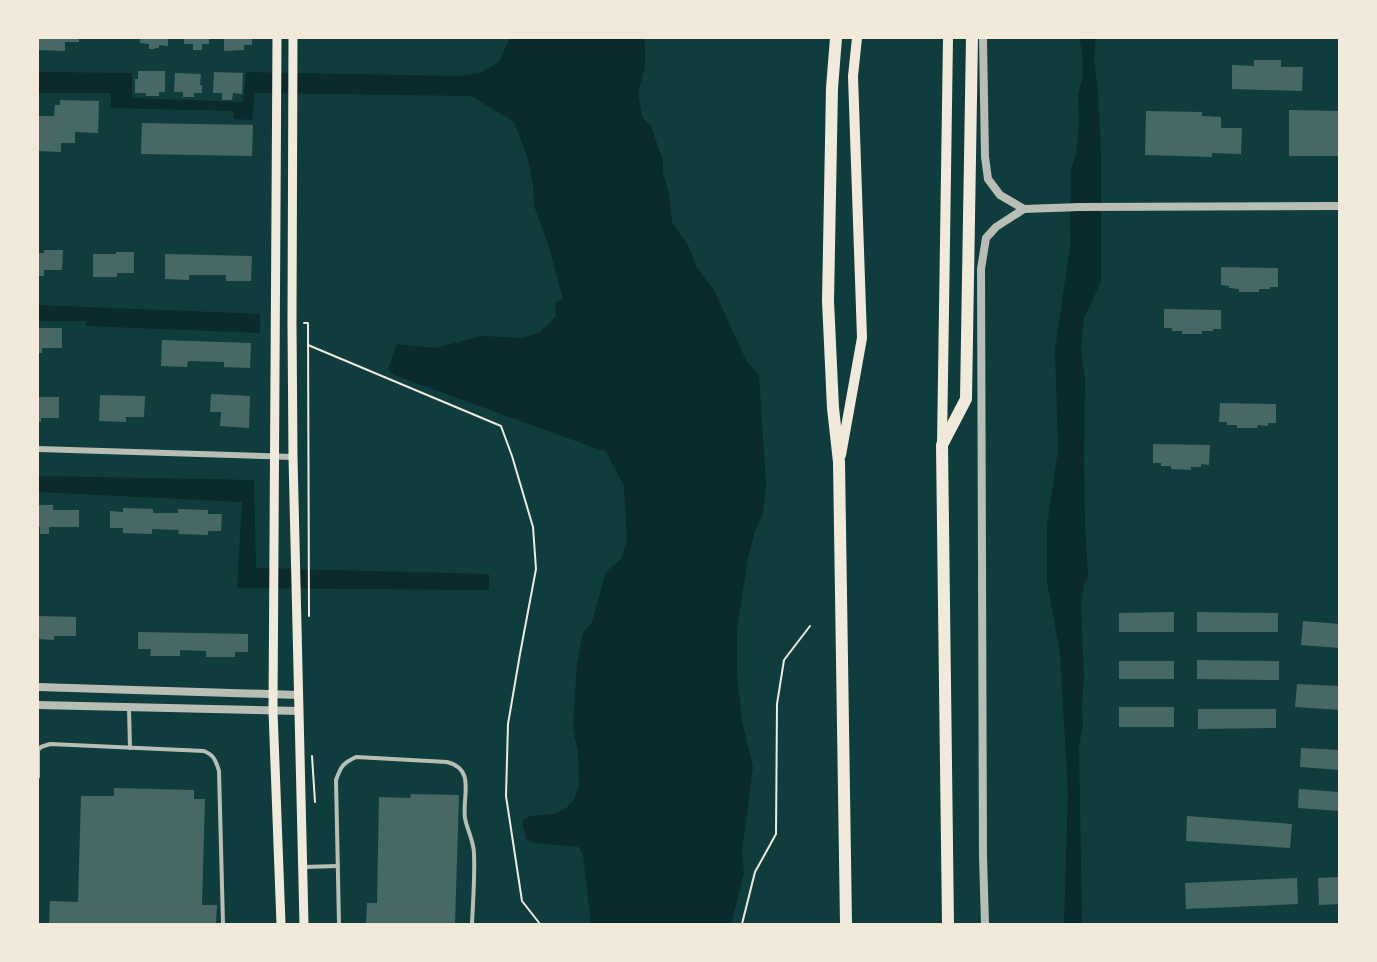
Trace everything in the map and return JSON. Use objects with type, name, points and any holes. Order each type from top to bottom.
[{"type":"highway","points":[[836,38],[832,88],[828,315],[833,408],[839,462],[846,924]]},
{"type":"highway","points":[[948,924],[942,445],[966,399],[972,38]]},
{"type":"main road","points":[[277,38],[273,711],[280,924]]},
{"type":"main road","points":[[293,38],[293,457],[304,924]]},
{"type":"main road","points":[[839,462],[862,338],[853,76],[857,38]]},
{"type":"main road","points":[[942,445],[948,38]]},
{"type":"street","points":[[983,38],[985,157],[988,179],[1000,195],[1024,209]]},
{"type":"street","points":[[985,924],[981,269],[986,238],[996,227],[1024,209],[1340,206]]},
{"type":"street","points":[[38,450],[293,457]]},
{"type":"street","points":[[38,687],[299,695]]},
{"type":"street","points":[[38,705],[299,711]]},
{"type":"lane","points":[[129,708],[130,748]]},
{"type":"lane","points":[[38,777],[38,750],[50,744],[204,751],[212,755],[217,761],[219,771],[223,924]]},
{"type":"lane","points":[[339,924],[336,780],[341,767],[356,757],[447,762],[456,764],[461,769],[467,785],[465,815],[474,853],[472,924]]},
{"type":"lane","points":[[303,867],[338,866]]},
{"type":"path","points":[[292,323],[308,323],[309,619]]},
{"type":"path","points":[[308,345],[501,426],[533,527],[536,568],[508,724],[506,796],[522,901],[540,924]]},
{"type":"path","points":[[742,924],[755,872],[776,834],[777,704],[784,660],[810,626]]},
{"type":"path","points":[[312,747],[315,802]]},
{"type":"water","points":[[510,38],[644,38],[645,67],[638,93],[643,118],[651,126],[663,161],[672,222],[689,247],[697,268],[714,290],[746,360],[759,375],[766,484],[763,514],[755,531],[748,558],[737,629],[737,675],[742,720],[753,767],[742,852],[744,873],[731,924],[591,924],[583,855],[579,847],[526,840],[522,820],[530,816],[554,814],[565,809],[574,800],[579,785],[578,753],[573,727],[577,663],[583,633],[592,622],[606,572],[621,559],[627,540],[624,486],[606,452],[394,375],[388,369],[397,344],[435,348],[482,336],[523,338],[540,332],[556,316],[555,302],[563,299],[549,247],[534,206],[528,159],[514,122],[471,96],[255,93],[252,120],[234,119],[234,111],[111,108],[111,93],[38,93],[38,72],[132,73],[132,98],[243,102],[246,72],[458,76],[480,73],[499,62]]},
{"type":"water","points":[[1079,38],[1096,38],[1094,59],[1101,154],[1101,282],[1084,318],[1081,347],[1085,380],[1084,459],[1088,577],[1084,584],[1081,603],[1084,677],[1083,725],[1079,746],[1082,924],[1064,924],[1068,793],[1060,653],[1047,582],[1047,525],[1058,450],[1055,349],[1070,246],[1071,170],[1076,154],[1079,120],[1078,95],[1083,76]]},
{"type":"water","points":[[38,305],[260,314],[260,333],[86,326],[86,321],[38,321]]},
{"type":"water","points":[[38,476],[254,480],[256,568],[489,574],[489,590],[237,588],[242,502],[38,492]]},
{"type":"building","points":[[38,38],[79,38],[79,42],[65,42],[65,51],[38,50]]},
{"type":"building","points":[[140,38],[168,38],[168,46],[159,45],[159,48],[149,49],[149,44],[140,43]]},
{"type":"building","points":[[184,38],[209,38],[209,44],[202,44],[202,50],[193,50],[193,44],[184,44]]},
{"type":"building","points":[[224,38],[252,38],[252,45],[244,45],[244,50],[224,51]]},
{"type":"building","points":[[1254,60],[1281,60],[1281,67],[1303,67],[1302,91],[1232,89],[1232,65],[1254,66]]},
{"type":"building","points":[[138,71],[165,71],[165,92],[159,92],[159,96],[135,93],[135,79],[138,79]]},
{"type":"building","points":[[214,72],[243,73],[242,94],[233,93],[232,100],[222,100],[222,93],[213,93]]},
{"type":"building","points":[[175,73],[201,74],[202,93],[194,93],[194,97],[183,97],[183,92],[174,92]]},
{"type":"building","points":[[60,100],[99,101],[98,133],[75,132],[75,143],[61,143],[61,152],[38,151],[38,116],[54,116],[55,105],[60,105]]},
{"type":"building","points":[[1289,110],[1340,111],[1340,156],[1289,156]]},
{"type":"building","points":[[1146,111],[1202,112],[1202,116],[1221,117],[1221,128],[1242,128],[1241,154],[1212,153],[1212,157],[1145,155]]},
{"type":"building","points":[[142,123],[253,125],[252,156],[141,154]]},
{"type":"building","points":[[44,250],[63,250],[62,270],[44,270],[44,276],[38,276],[38,253],[44,253]]},
{"type":"building","points":[[116,252],[134,252],[134,273],[117,273],[117,277],[93,277],[93,254],[116,254]]},
{"type":"building","points":[[165,254],[252,256],[251,281],[226,281],[226,275],[189,275],[189,280],[165,279]]},
{"type":"building","points":[[1221,267],[1278,268],[1278,287],[1259,289],[1259,292],[1239,292],[1239,289],[1221,285]]},
{"type":"building","points":[[1164,309],[1221,310],[1221,329],[1202,331],[1202,334],[1182,334],[1182,331],[1172,331],[1172,328],[1164,328]]},
{"type":"building","points":[[38,328],[62,328],[62,348],[42,348],[42,353],[38,353]]},
{"type":"building","points":[[162,340],[251,343],[250,368],[224,367],[224,362],[188,361],[187,367],[161,366]]},
{"type":"building","points":[[211,394],[250,396],[249,428],[220,426],[221,412],[210,412]]},
{"type":"building","points":[[100,395],[145,396],[144,417],[126,417],[126,422],[99,421]]},
{"type":"building","points":[[38,397],[59,397],[59,418],[41,418],[41,422],[38,422]]},
{"type":"building","points":[[1220,403],[1276,404],[1276,423],[1268,423],[1268,426],[1258,425],[1257,428],[1237,428],[1237,425],[1227,425],[1227,422],[1219,422]]},
{"type":"building","points":[[1153,444],[1210,445],[1209,465],[1201,464],[1201,467],[1191,467],[1191,470],[1171,469],[1171,466],[1153,463]]},
{"type":"building","points":[[38,505],[53,505],[53,510],[79,510],[79,527],[49,527],[49,534],[40,534]]},
{"type":"building","points":[[123,508],[153,509],[153,513],[178,513],[178,509],[208,510],[208,514],[222,514],[221,531],[208,531],[208,535],[178,534],[179,530],[152,529],[152,534],[123,533],[123,528],[110,528],[110,511],[123,512]]},
{"type":"building","points":[[1174,612],[1174,632],[1119,632],[1119,613]]},
{"type":"building","points":[[1197,612],[1278,613],[1278,632],[1197,632]]},
{"type":"building","points":[[38,616],[76,617],[76,636],[54,636],[54,640],[38,639]]},
{"type":"building","points":[[1303,621],[1340,624],[1340,648],[1301,645]]},
{"type":"building","points":[[138,632],[248,634],[248,652],[235,652],[235,657],[206,657],[206,651],[180,650],[180,656],[150,656],[151,649],[138,649]]},
{"type":"building","points":[[1197,660],[1279,661],[1279,680],[1197,679]]},
{"type":"building","points":[[1119,661],[1174,661],[1174,679],[1119,679]]},
{"type":"building","points":[[1297,684],[1340,686],[1340,710],[1295,707]]},
{"type":"building","points":[[1119,707],[1174,707],[1174,727],[1119,727]]},
{"type":"building","points":[[1198,709],[1276,709],[1276,728],[1198,729]]},
{"type":"building","points":[[1301,748],[1340,750],[1340,770],[1300,767]]},
{"type":"building","points":[[114,788],[194,790],[194,799],[205,799],[202,905],[217,905],[216,924],[49,924],[50,901],[78,902],[81,796],[114,796]]},
{"type":"building","points":[[1299,789],[1340,792],[1340,811],[1298,808]]},
{"type":"building","points":[[411,794],[459,795],[455,924],[366,924],[367,903],[377,903],[379,797],[410,798]]},
{"type":"building","points":[[1187,816],[1292,824],[1290,848],[1186,841]]},
{"type":"building","points":[[1340,877],[1340,904],[1319,905],[1318,878]]},
{"type":"building","points":[[1297,878],[1298,904],[1186,909],[1185,883]]}]
